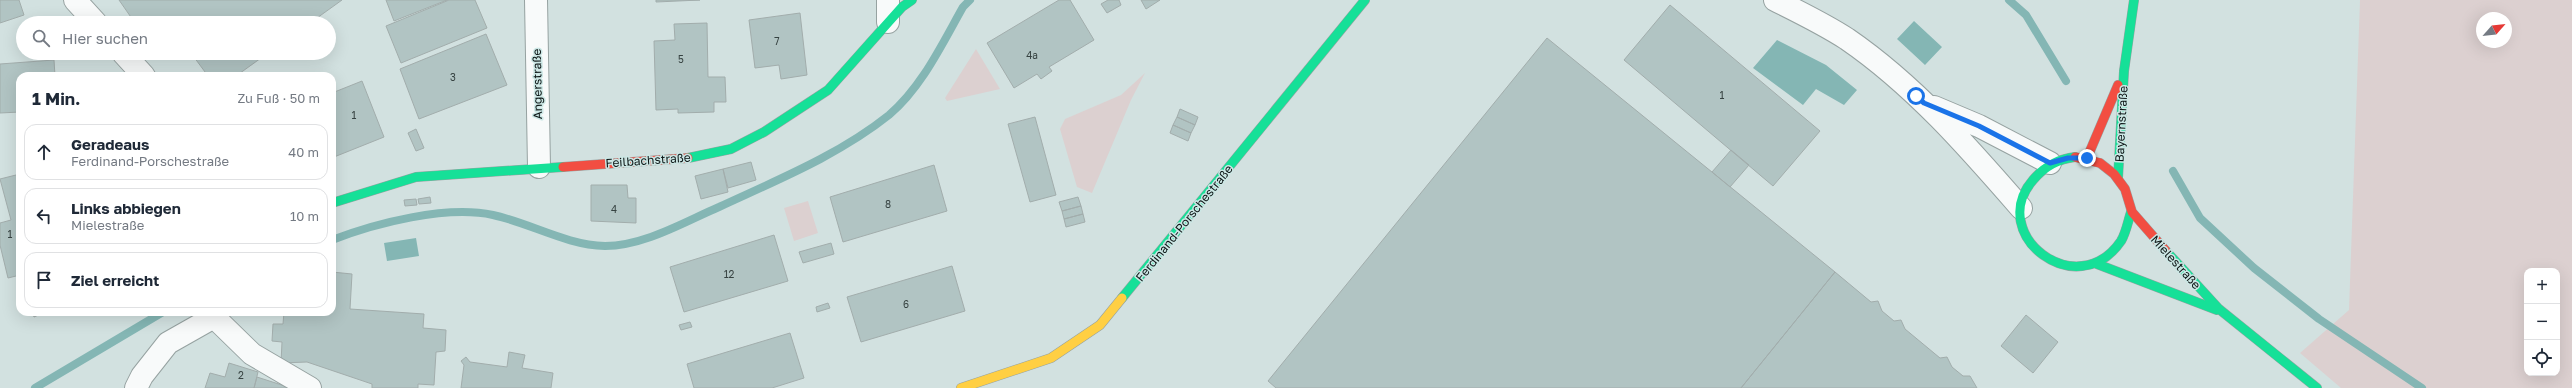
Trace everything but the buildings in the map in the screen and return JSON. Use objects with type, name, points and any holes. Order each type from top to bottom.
[{"type":"street","points":[[75,0],[90,16]]},
{"type":"street","name":"Angerstraße","points":[[536,0],[539,167]]},
{"type":"street","points":[[888,0],[888,22]]},
{"type":"street","name":"Feilbachstraße","points":[[336,203],[416,177],[539,167],[693,158],[730,149],[764,132],[828,90],[888,22],[912,0]]},
{"type":"street","name":"Ferdinand-Porschestraße","points":[[961,388],[1051,358],[1100,325],[1365,0]]},
{"type":"street","points":[[1775,0],[1847,39],[1880,64],[1924,103],[1965,144],[2020,208]]},
{"type":"street","name":"Bayernstraße","points":[[2118,178],[2124,71],[2134,0]]},
{"type":"street","points":[[129,60],[140,72]]},
{"type":"street","name":"Bayernstraße","points":[[2087,158],[2124,71]]},
{"type":"street","points":[[1924,103],[1979,126],[2050,163]]},
{"type":"street","name":"Mielestraße","points":[[2068,158],[2087,158],[2104,166],[2118,178],[2125,188],[2131,212],[2128,228],[2122,243],[2111,256],[2097,264],[2078,268],[2060,266],[2043,257],[2030,244],[2022,227],[2020,208],[2029,185],[2036,175],[2050,163],[2068,158]]},
{"type":"street","name":"Mielestraße","points":[[2131,212],[2222,312],[2317,388]]},
{"type":"street","name":"Mielestraße","points":[[2097,264],[2222,312]]},
{"type":"street","points":[[136,388],[142,376],[168,343],[211,316]]},
{"type":"street","points":[[216,316],[252,354],[310,388]]},
{"type":"shaded area","points":[[2360,0],[2572,0],[2572,388],[2341,388],[2300,353],[2349,310]]},
{"type":"shaded area","points":[[976,49],[1000,89],[947,101],[945,98]]},
{"type":"shaded area","points":[[1145,73],[1131,100],[1092,193],[1077,187],[1060,129],[1065,119],[1121,95]]},
{"type":"shaded area","points":[[808,201],[818,233],[794,241],[784,208]]},
{"type":"water","points":[[1914,21],[1942,47],[1925,65],[1897,39]]},
{"type":"water","points":[[1777,40],[1826,65],[1857,90],[1844,105],[1816,89],[1803,105],[1753,68]]},
{"type":"water","points":[[416,238],[419,256],[387,261],[384,243]]},
{"type":"waterway","points":[[336,239],[411,217],[454,212],[493,215],[521,223],[562,238],[591,245],[620,245],[649,238],[763,187],[829,155],[889,115],[912,92],[939,50],[963,7],[970,0]]},
{"type":"waterway","points":[[2009,0],[2026,15],[2066,81]]},
{"type":"waterway","points":[[2173,171],[2200,218],[2254,268],[2319,319],[2422,388]]},
{"type":"waterway","points":[[35,388],[156,316]]},
{"type":"traffic: fast","points":[[688,158],[731,149],[764,132],[828,90],[902,7],[912,0]]},
{"type":"traffic: fast","points":[[1122,298],[1365,0]]},
{"type":"traffic: fast","points":[[2118,178],[2124,71],[2134,0]]},
{"type":"traffic: fast","points":[[2075,157],[2051,164],[2042,171],[2033,180],[2021,201],[2021,221],[2029,240],[2043,255],[2061,264],[2082,266],[2103,259],[2123,238],[2131,212]]},
{"type":"traffic: fast","points":[[336,202],[416,177],[563,167]]},
{"type":"traffic: fast","points":[[2166,251],[2219,309],[2317,388]]},
{"type":"traffic: fast","points":[[2097,264],[2217,310]]},
{"type":"traffic: slow","points":[[961,388],[1051,358],[1100,325],[1122,298]]},
{"type":"traffic: jam","points":[[2087,158],[2118,85]]},
{"type":"traffic: jam","points":[[2075,157],[2100,163],[2114,174],[2125,189],[2132,212],[2166,251]]},
{"type":"traffic: jam","points":[[563,167],[688,158]]},
{"type":"route","points":[[1916,96],[1924,103],[1979,126],[2050,163],[2068,158],[2087,158]]}]
